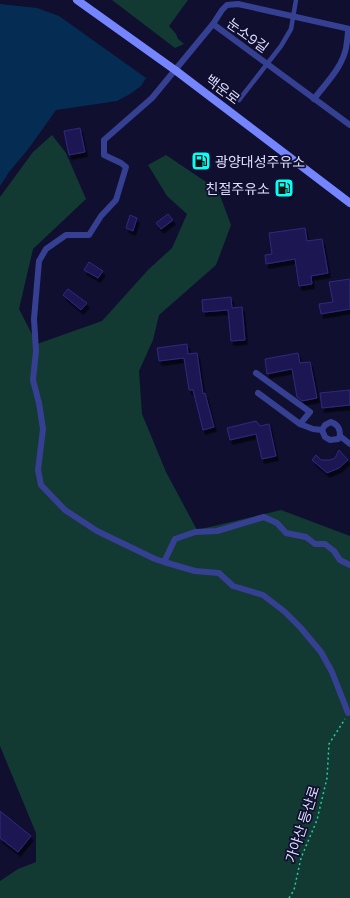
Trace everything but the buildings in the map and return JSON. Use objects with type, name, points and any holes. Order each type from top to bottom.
[{"type":"main road","name":"백운로","points":[[77,0],[175,70],[350,203]]},
{"type":"street","points":[[240,100],[291,29],[296,0]]},
{"type":"street","name":"눈소9길","points":[[349,29],[238,4],[227,5],[213,24],[350,125]]},
{"type":"street","points":[[213,24],[152,98],[104,140],[104,155],[126,167],[116,200],[101,216],[89,235],[66,236],[46,249],[39,261],[34,319],[36,351],[33,380],[39,403],[43,429],[38,470],[41,485],[65,510],[97,531],[164,562],[196,571],[219,573],[233,586],[263,595],[285,612],[321,652],[332,672],[348,713]]},
{"type":"street","points":[[314,99],[343,59],[349,29]]},
{"type":"street","points":[[256,373],[310,412],[300,424]]},
{"type":"street","points":[[258,393],[300,424],[313,429],[322,430]]},
{"type":"street","points":[[322,430],[325,425],[331,422],[337,425],[340,430],[340,436]]},
{"type":"street","points":[[322,430],[325,437],[330,440],[338,439],[340,436]]},
{"type":"street","points":[[340,436],[350,444]]},
{"type":"street","points":[[164,562],[174,539],[195,532],[217,531],[264,517],[277,523],[286,533],[306,537],[315,544],[325,544],[334,551],[340,560],[350,565]]},
{"type":"path","name":"가야산 등산로","points":[[289,898],[294,890],[301,858],[317,820],[327,778],[329,744],[348,713]]},
{"type":"green space","points":[[112,0],[188,0],[169,26],[176,34],[178,39],[184,44],[175,48]]},
{"type":"green space","points":[[52,135],[66,153],[86,199],[33,249],[19,309],[37,344],[102,321],[148,270],[172,248],[187,214],[167,196],[148,165],[166,155],[218,190],[231,225],[216,265],[159,315],[153,340],[139,371],[142,414],[166,472],[197,530],[281,510],[350,536],[350,898],[0,898],[0,881],[18,869],[36,862],[36,833],[0,746],[0,197],[33,152]]},
{"type":"water","points":[[0,4],[37,8],[59,16],[146,78],[141,86],[117,101],[56,110],[0,186]]},
{"type":"place","name":"광양대성주유소","points":[[201,161]]},
{"type":"place","name":"친절주유소","points":[[284,188]]}]
